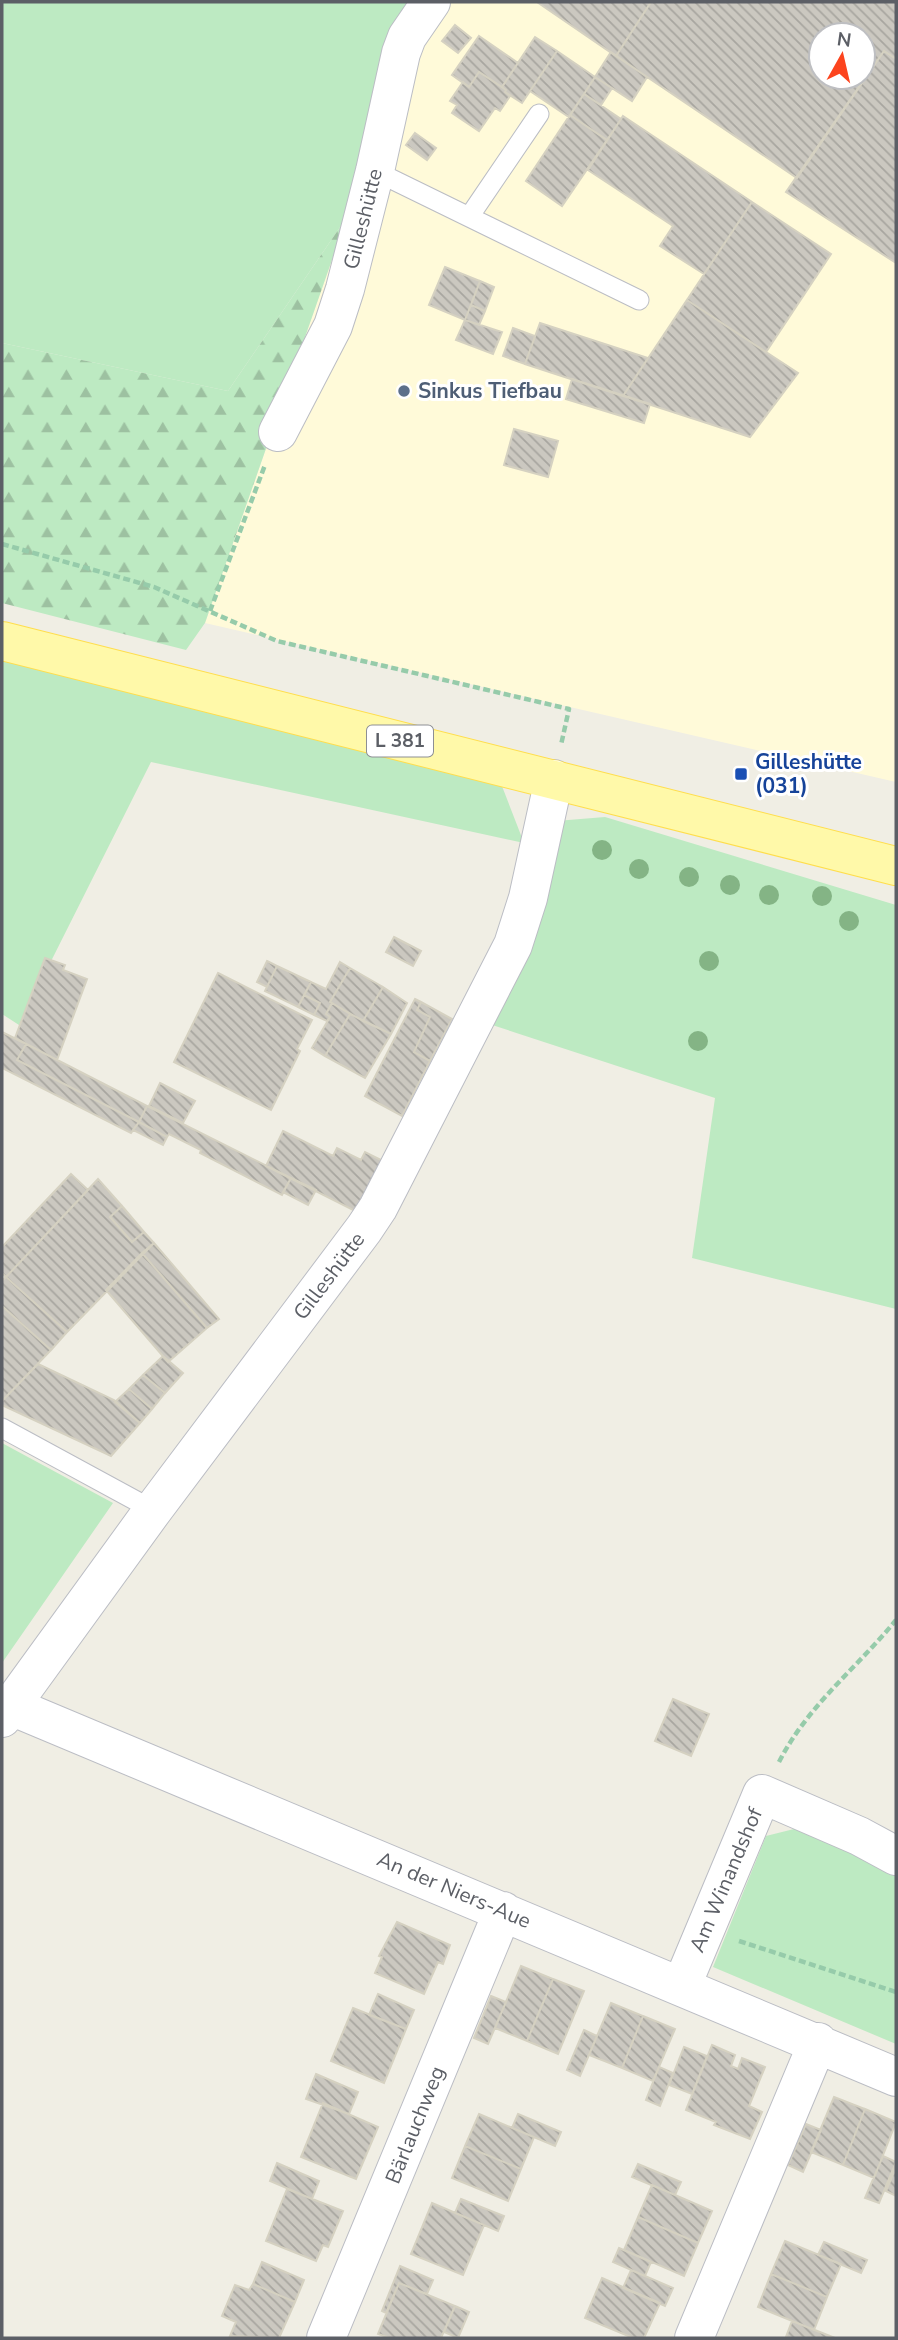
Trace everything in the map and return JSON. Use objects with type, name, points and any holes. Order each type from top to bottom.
[{"type":"main road","name":"L 381","points":[[2,641],[896,866]]},
{"type":"street","name":"Gilleshütte","points":[[278,432],[333,326],[356,254],[401,53],[407,37],[431,2]]},
{"type":"street","name":"Gilleshütte","points":[[7,1712],[153,1510],[364,1229],[390,1186],[513,944],[528,898],[554,779]]},
{"type":"street","name":"An der Niers-Aue","points":[[7,1712],[503,1911],[896,2077]]},
{"type":"street","name":"Am Winandshof","points":[[682,1986],[762,1794],[859,1836],[896,1856]]},
{"type":"street","name":"Bärlauchweg","points":[[326,2338],[503,1911]]},
{"type":"street","points":[[694,2338],[818,2042]]},
{"type":"lane","points":[[469,217],[539,114]]},
{"type":"lane","points":[[375,171],[639,300]]},
{"type":"lane","points":[[2,1428],[153,1510]]},
{"type":"path","points":[[209,611],[278,432]]},
{"type":"path","points":[[2,544],[135,581],[285,644],[569,709],[554,779]]},
{"type":"path","points":[[762,1794],[787,1746],[821,1699],[896,1620]]},
{"type":"path","points":[[705,1930],[896,1992]]},
{"type":"shaded area","points":[[417,2],[896,2],[896,782],[205,623],[347,217]]},
{"type":"green space","points":[[2,2],[417,2],[347,217],[228,391],[2,343]]},
{"type":"green space","points":[[347,217],[205,623],[186,650],[2,603],[2,343],[228,391]]},
{"type":"green space","points":[[2,658],[500,781],[524,843],[151,762],[19,1025],[2,1014]]},
{"type":"green space","points":[[605,817],[896,905],[896,1309],[692,1258],[715,1098],[486,1023],[534,931],[548,897],[556,821]]},
{"type":"green space","points":[[2,1443],[113,1503],[2,1663]]},
{"type":"green space","points":[[806,1826],[896,1875],[896,2044],[713,1967],[766,1836]]},
{"type":"building","points":[[537,2],[651,2],[616,56]]},
{"type":"building","points":[[651,2],[896,2],[896,59],[884,51],[877,61],[877,21],[807,21],[807,91],[857,91],[797,178],[616,56]]},
{"type":"building","points":[[455,25],[471,38],[458,53],[442,41]]},
{"type":"building","points":[[479,36],[518,63],[502,87],[479,72],[469,87],[452,75]]},
{"type":"building","points":[[535,37],[557,51],[522,103],[502,87]]},
{"type":"building","points":[[557,51],[595,77],[569,117],[530,91]]},
{"type":"building","points":[[884,51],[896,59],[896,263],[786,192],[856,91],[877,91],[877,61]]},
{"type":"building","points":[[611,52],[647,77],[632,101],[595,77]]},
{"type":"building","points":[[479,72],[506,90],[510,96],[500,111],[495,108],[479,131],[452,113],[457,105],[450,101],[463,82],[469,87]]},
{"type":"building","points":[[595,77],[612,88],[601,105],[584,94]]},
{"type":"building","points":[[584,94],[621,119],[607,140],[570,115]]},
{"type":"building","points":[[570,115],[607,140],[562,206],[526,181]]},
{"type":"building","points":[[623,116],[752,202],[704,274],[660,246],[673,226],[588,170]]},
{"type":"building","points":[[415,133],[436,148],[427,160],[406,145]]},
{"type":"building","points":[[752,202],[831,254],[766,352],[687,300]]},
{"type":"building","points":[[445,267],[480,281],[465,320],[429,305]]},
{"type":"building","points":[[480,281],[494,287],[485,311],[471,305]]},
{"type":"building","points":[[687,300],[798,373],[750,437],[623,396]]},
{"type":"building","points":[[471,305],[485,311],[479,325],[465,320]]},
{"type":"building","points":[[465,320],[502,332],[493,354],[456,340]]},
{"type":"building","points":[[540,323],[648,358],[623,396],[525,364]]},
{"type":"building","points":[[513,328],[535,336],[525,364],[503,356]]},
{"type":"building","points":[[572,379],[650,404],[644,423],[566,399]]},
{"type":"building","points":[[514,429],[558,441],[548,477],[504,465]]},
{"type":"building","points":[[394,937],[421,951],[413,966],[386,952]]},
{"type":"building","points":[[45,958],[65,965],[63,970],[87,979],[57,1060],[15,1038]]},
{"type":"building","points":[[267,961],[277,966],[267,987],[257,982]]},
{"type":"building","points":[[340,962],[350,968],[330,1002],[332,1003],[326,1014],[330,1017],[327,1021],[314,1015],[320,1003],[304,995],[311,982],[326,989]]},
{"type":"building","points":[[277,966],[311,982],[298,1007],[265,991]]},
{"type":"building","points":[[350,968],[383,987],[363,1021],[330,1002]]},
{"type":"building","points":[[218,973],[312,1020],[271,1110],[174,1062]]},
{"type":"building","points":[[383,987],[407,1003],[391,1034],[363,1021]]},
{"type":"building","points":[[304,995],[320,1003],[314,1015],[298,1007]]},
{"type":"building","points":[[415,999],[421,1002],[417,1010],[430,1017],[414,1052],[430,1061],[402,1116],[365,1096]]},
{"type":"building","points":[[421,1002],[452,1019],[430,1061],[414,1052],[430,1017],[417,1010]]},
{"type":"building","points":[[332,1003],[350,1014],[325,1056],[312,1048],[330,1017],[326,1014]]},
{"type":"building","points":[[350,1014],[391,1034],[365,1078],[325,1056]]},
{"type":"building","points":[[2,1032],[26,1044],[17,1060],[139,1122],[131,1133],[2,1068]]},
{"type":"building","points":[[26,1044],[147,1106],[139,1122],[17,1060]]},
{"type":"building","points":[[160,1083],[195,1101],[183,1123],[149,1106]]},
{"type":"building","points":[[147,1106],[291,1178],[282,1195],[200,1153],[201,1150],[169,1134],[167,1137],[139,1122]]},
{"type":"building","points":[[139,1122],[167,1137],[163,1145],[133,1130]]},
{"type":"building","points":[[283,1131],[333,1156],[337,1148],[361,1160],[365,1152],[385,1162],[359,1213],[266,1166]]},
{"type":"building","points":[[71,1174],[88,1190],[6,1277],[2,1273],[2,1247]]},
{"type":"building","points":[[291,1178],[316,1190],[308,1205],[283,1192]]},
{"type":"building","points":[[98,1179],[122,1206],[110,1217],[132,1242],[144,1232],[154,1243],[67,1332],[6,1277]]},
{"type":"building","points":[[122,1206],[144,1232],[132,1242],[110,1217]]},
{"type":"building","points":[[154,1243],[219,1319],[207,1328],[142,1253]]},
{"type":"building","points":[[142,1253],[207,1328],[168,1362],[106,1290]]},
{"type":"building","points":[[6,1277],[67,1332],[51,1350],[2,1306],[2,1281]]},
{"type":"building","points":[[2,1306],[51,1350],[2,1401]]},
{"type":"building","points":[[163,1356],[183,1373],[165,1393],[143,1375]]},
{"type":"building","points":[[38,1364],[114,1400],[140,1423],[111,1456],[2,1405],[2,1401]]},
{"type":"building","points":[[143,1375],[165,1393],[152,1409],[129,1389]]},
{"type":"building","points":[[129,1389],[152,1409],[140,1423],[115,1402]]},
{"type":"building","points":[[673,1699],[709,1714],[691,1756],[655,1741]]},
{"type":"building","points":[[397,1922],[450,1945],[443,1964],[438,1962],[424,1994],[375,1973],[382,1957],[379,1956]]},
{"type":"building","points":[[521,1966],[553,1979],[527,2041],[495,2028]]},
{"type":"building","points":[[553,1979],[584,1991],[558,2054],[527,2041]]},
{"type":"building","points":[[378,1994],[414,2010],[406,2029],[369,2015]]},
{"type":"building","points":[[491,1996],[506,2002],[488,2044],[474,2038]]},
{"type":"building","points":[[611,2003],[643,2016],[622,2068],[589,2055]]},
{"type":"building","points":[[353,2008],[406,2029],[384,2083],[331,2061]]},
{"type":"building","points":[[643,2016],[675,2029],[653,2081],[622,2068]]},
{"type":"building","points":[[584,2030],[597,2036],[580,2076],[567,2070]]},
{"type":"building","points":[[712,2045],[735,2055],[731,2066],[738,2069],[742,2058],[765,2067],[749,2106],[762,2112],[750,2139],[714,2125],[716,2122],[686,2110]]},
{"type":"building","points":[[684,2047],[707,2056],[692,2094],[669,2085]]},
{"type":"building","points":[[659,2067],[673,2073],[660,2106],[646,2100]]},
{"type":"building","points":[[316,2074],[358,2092],[349,2114],[306,2099]]},
{"type":"building","points":[[834,2097],[865,2109],[843,2165],[811,2152]]},
{"type":"building","points":[[323,2103],[378,2127],[356,2179],[301,2157]]},
{"type":"building","points":[[865,2109],[896,2122],[874,2178],[843,2165]]},
{"type":"building","points":[[479,2114],[534,2137],[521,2169],[465,2146]]},
{"type":"building","points":[[518,2114],[561,2132],[555,2146],[512,2128]]},
{"type":"building","points":[[806,2124],[821,2130],[803,2172],[788,2165]]},
{"type":"building","points":[[465,2146],[521,2169],[508,2201],[452,2178]]},
{"type":"building","points":[[883,2156],[896,2162],[879,2203],[865,2198]]},
{"type":"building","points":[[277,2163],[319,2181],[312,2199],[270,2181]]},
{"type":"building","points":[[638,2164],[681,2182],[675,2195],[632,2177]]},
{"type":"building","points":[[896,2167],[896,2196],[886,2191]]},
{"type":"building","points":[[652,2185],[712,2211],[698,2243],[638,2217]]},
{"type":"building","points":[[287,2189],[343,2211],[328,2247],[323,2245],[316,2261],[266,2241]]},
{"type":"building","points":[[461,2199],[504,2216],[498,2231],[455,2213]]},
{"type":"building","points":[[432,2203],[484,2225],[463,2275],[411,2254]]},
{"type":"building","points":[[638,2217],[698,2243],[684,2276],[624,2250]]},
{"type":"building","points":[[785,2241],[841,2264],[827,2297],[771,2274]]},
{"type":"building","points":[[824,2242],[867,2260],[861,2273],[818,2255]]},
{"type":"building","points":[[619,2248],[651,2262],[645,2276],[613,2262]]},
{"type":"building","points":[[262,2262],[304,2280],[295,2302],[253,2284]]},
{"type":"building","points":[[400,2266],[433,2280],[427,2294],[399,2283],[386,2313],[382,2311]]},
{"type":"building","points":[[631,2270],[673,2288],[665,2306],[623,2288]]},
{"type":"building","points":[[771,2274],[827,2297],[814,2330],[758,2307]]},
{"type":"building","points":[[602,2278],[660,2303],[644,2338],[633,2338],[585,2318]]},
{"type":"building","points":[[399,2283],[455,2306],[441,2338],[390,2338],[378,2334]]},
{"type":"building","points":[[253,2284],[295,2302],[279,2338],[230,2336],[236,2322],[222,2316],[235,2285],[249,2290]]},
{"type":"building","points":[[455,2306],[469,2312],[458,2338],[444,2332]]},
{"type":"building","points":[[792,2321],[835,2338],[786,2337]]},
{"type":"place","name":"Sinkus Tiefbau","points":[[404,391]]},
{"type":"place","name":"Gilleshütte (031)","points":[[741,774]]}]
